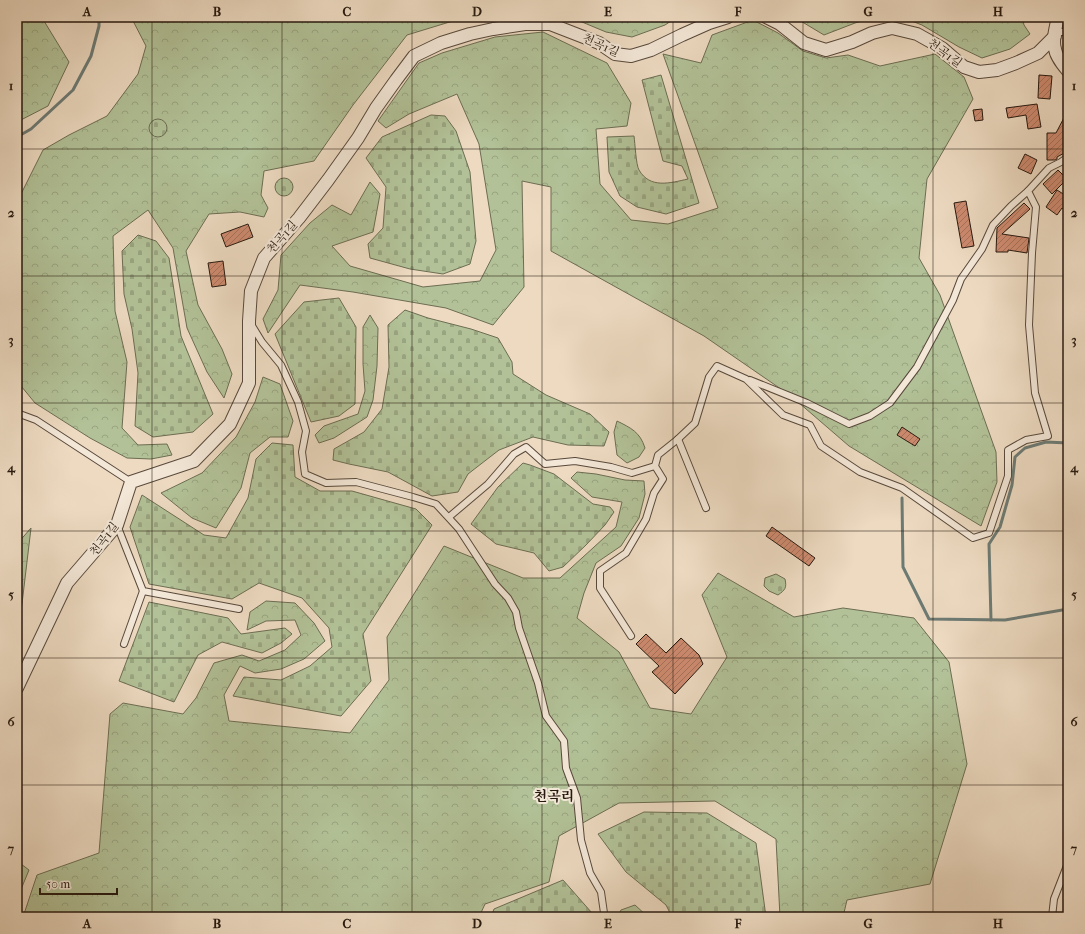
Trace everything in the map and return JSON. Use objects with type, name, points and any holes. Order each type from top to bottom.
[{"type":"street","name":"천곡1길","points":[[17,688],[67,583],[117,525],[130,482],[194,461],[230,424],[249,384],[249,321],[251,291],[264,258],[299,218],[328,180],[358,138],[376,108],[414,56],[441,43],[470,34],[525,24],[550,24],[599,43],[615,54],[631,56],[651,50],[709,23],[728,17]]},
{"type":"street","name":"천곡1길","points":[[766,17],[780,24],[804,42],[826,50],[852,42],[872,33],[892,28],[917,34],[942,48],[964,67],[979,72],[997,70],[1038,53],[1055,34]]},
{"type":"street","points":[[1058,17],[1055,34],[1055,49],[1061,62],[1068,71]]},
{"type":"lane","points":[[1055,34],[1068,32]]},
{"type":"lane","points":[[631,636],[600,588],[600,571],[626,553],[646,520],[654,493],[663,479],[655,466],[658,455],[695,423],[709,377],[717,366],[808,403],[849,424],[870,416],[890,403],[917,368],[953,300],[961,279],[982,249],[993,226],[1049,168],[1068,157]]},
{"type":"lane","points":[[746,379],[783,415],[810,425],[821,446],[860,472],[902,488],[973,538],[989,533],[1008,476],[1008,450],[1026,440],[1048,436],[1035,393],[1029,325],[1032,253],[1036,207],[1028,191]]},
{"type":"lane","points":[[249,321],[262,342],[281,365],[298,402],[306,431],[302,452],[305,474],[326,483],[356,482],[436,504],[459,529],[495,584],[508,598],[516,612],[519,628],[538,683],[546,716],[564,741],[566,768],[576,798],[581,840],[590,873],[601,892],[604,917]]},
{"type":"lane","points":[[17,413],[36,420],[130,482]]},
{"type":"lane","points":[[678,439],[706,508]]},
{"type":"lane","points":[[449,517],[488,484],[514,454],[526,447],[545,464],[575,461],[611,467],[632,473],[655,466]]},
{"type":"lane","points":[[117,525],[143,591],[124,644]]},
{"type":"lane","points":[[143,591],[239,609]]},
{"type":"lane","points":[[1052,917],[1054,899],[1068,863]]},
{"type":"green space","points":[[17,17],[33,17],[44,21],[69,62],[48,106],[17,122]]},
{"type":"green space","points":[[131,17],[466,17],[407,35],[353,105],[314,161],[264,171],[261,195],[268,208],[264,217],[240,212],[209,214],[186,251],[198,305],[222,349],[232,374],[224,398],[207,372],[187,328],[173,248],[148,210],[113,236],[115,311],[127,362],[122,428],[138,445],[167,444],[172,455],[151,459],[127,458],[90,438],[35,403],[17,381],[17,207],[20,196],[43,150],[107,116],[138,74],[146,46]]},
{"type":"green space","points":[[570,17],[677,17],[665,25],[632,37],[606,32]]},
{"type":"green space","points":[[794,17],[875,17],[824,35]]},
{"type":"green space","points":[[901,17],[1022,17],[1024,25],[1030,34],[1010,49],[982,58],[959,47],[922,25]]},
{"type":"green space","points":[[753,20],[778,33],[803,51],[826,58],[848,55],[880,66],[935,54],[964,77],[973,99],[927,179],[919,258],[940,295],[996,452],[997,482],[981,526],[849,446],[791,396],[704,336],[551,251],[551,187],[522,181],[524,287],[493,325],[446,308],[353,292],[300,285],[268,333],[263,319],[278,290],[281,255],[310,223],[332,205],[351,215],[370,182],[380,194],[373,232],[332,246],[350,266],[423,287],[480,281],[496,250],[479,144],[457,94],[409,114],[386,128],[378,121],[419,63],[442,53],[495,37],[543,32],[607,63],[631,103],[627,126],[596,129],[600,184],[631,220],[668,224],[718,208],[663,54],[701,63],[712,35]]},
{"type":"green space","points":[[661,75],[699,203],[666,214],[637,207],[620,196],[609,172],[607,137],[634,136],[636,159],[639,170],[649,180],[667,183],[688,179],[682,166],[663,161],[642,80]]},
{"type":"green space","points":[[431,115],[445,116],[456,131],[470,172],[476,241],[470,264],[443,274],[410,269],[370,258],[368,244],[383,228],[386,187],[366,158],[382,137]]},
{"type":"green space","points":[[158,119],[164,122],[167,128],[164,134],[158,137],[152,134],[149,128],[152,122]]},
{"type":"green space","points":[[284,178],[290,181],[293,187],[290,193],[284,196],[278,193],[275,187],[278,181]]},
{"type":"green space","points":[[138,235],[156,241],[169,258],[181,336],[213,414],[193,432],[153,437],[135,426],[138,373],[132,329],[124,294],[122,251]]},
{"type":"green space","points":[[339,298],[356,327],[355,404],[339,416],[311,422],[275,334],[304,302]]},
{"type":"green space","points":[[405,310],[498,338],[512,362],[513,374],[546,395],[590,414],[609,432],[604,446],[568,445],[533,437],[499,450],[468,474],[458,492],[432,496],[388,472],[333,460],[334,449],[364,432],[382,409],[389,367],[388,325]]},
{"type":"green space","points":[[370,315],[378,328],[377,366],[373,400],[367,417],[334,438],[319,443],[315,435],[324,426],[358,414],[365,391],[363,327]]},
{"type":"green space","points":[[263,377],[280,384],[293,421],[288,437],[270,437],[250,453],[241,488],[216,528],[192,518],[161,493],[202,473],[236,437],[255,402]]},
{"type":"green space","points":[[617,421],[638,434],[645,448],[639,457],[627,463],[617,455],[614,432]]},
{"type":"green space","points":[[272,443],[293,445],[295,477],[320,491],[352,491],[416,509],[432,525],[363,634],[371,681],[341,716],[233,696],[244,677],[281,680],[310,666],[332,647],[329,628],[302,598],[259,583],[232,599],[149,584],[130,527],[142,495],[204,535],[226,538],[248,498],[256,459]]},
{"type":"green space","points":[[523,463],[554,474],[593,504],[610,507],[614,512],[605,525],[563,567],[549,571],[534,553],[496,544],[471,524],[498,487]]},
{"type":"green space","points":[[577,472],[625,480],[644,481],[645,494],[639,518],[621,546],[596,563],[584,593],[577,618],[619,652],[650,708],[691,714],[727,657],[702,595],[718,573],[794,617],[843,608],[914,618],[949,662],[967,764],[930,884],[847,900],[843,917],[780,917],[776,839],[715,801],[619,803],[559,836],[549,882],[485,904],[479,917],[23,917],[37,875],[99,853],[110,714],[123,703],[183,714],[196,698],[214,663],[242,655],[259,661],[285,650],[301,635],[295,620],[266,621],[247,630],[250,612],[266,601],[295,603],[314,623],[325,641],[304,659],[281,669],[255,673],[240,666],[224,695],[229,721],[350,733],[389,680],[387,637],[444,546],[523,578],[560,578],[616,527],[622,502],[592,497],[571,478]]},
{"type":"green space","points":[[31,528],[19,629],[17,630],[17,544]]},
{"type":"green space","points":[[776,574],[785,579],[786,582],[785,588],[778,595],[769,591],[764,586],[765,578]]},
{"type":"green space","points":[[149,602],[228,618],[241,634],[285,628],[292,634],[281,643],[262,653],[222,642],[198,655],[174,702],[119,681]]},
{"type":"green space","points":[[644,812],[707,813],[756,843],[766,917],[672,917],[666,905],[626,872],[598,834]]},
{"type":"green space","points":[[17,861],[29,870],[17,899]]},
{"type":"green space","points":[[563,880],[592,913],[592,917],[491,917],[494,909]]},
{"type":"green space","points":[[635,905],[648,917],[617,917],[621,910]]},
{"type":"building","points":[[1039,75],[1052,76],[1050,99],[1038,98]]},
{"type":"building","points":[[1037,104],[1041,127],[1028,129],[1026,115],[1008,118],[1006,108]]},
{"type":"building","points":[[982,109],[983,120],[975,121],[973,110]]},
{"type":"building","points":[[1068,110],[1068,151],[1057,157],[1055,160],[1047,160],[1047,133],[1056,133]]},
{"type":"building","points":[[1025,154],[1037,160],[1031,174],[1018,168]]},
{"type":"building","points":[[1058,170],[1067,179],[1052,194],[1043,184]]},
{"type":"building","points":[[1057,190],[1068,197],[1068,212],[1062,208],[1057,215],[1046,207]]},
{"type":"building","points":[[966,201],[974,246],[962,248],[954,203]]},
{"type":"building","points":[[1024,203],[1030,209],[1002,234],[1029,238],[1027,253],[1008,250],[1008,252],[996,252],[997,228]]},
{"type":"building","points":[[248,224],[253,237],[226,247],[221,234]]},
{"type":"building","points":[[223,261],[226,285],[212,287],[208,263]]},
{"type":"building","points":[[902,427],[920,439],[915,446],[897,435]]},
{"type":"building","points":[[772,527],[815,558],[809,566],[766,536]]},
{"type":"building","points":[[646,634],[666,653],[681,638],[699,655],[703,664],[675,694],[652,672],[659,666],[636,644]]},
{"type":"waterway","points":[[17,137],[31,129],[73,90],[91,56],[99,26],[99,17]]},
{"type":"waterway","points":[[991,620],[989,544],[1000,527],[1012,485],[1015,457],[1025,448],[1046,442],[1068,443]]},
{"type":"waterway","points":[[902,498],[903,567],[929,619],[1005,620],[1068,609]]},
{"type":"waterway","points":[[1064,917],[1068,893]]},
{"type":"district","name":"천곡리","points":[[554,796]]}]
